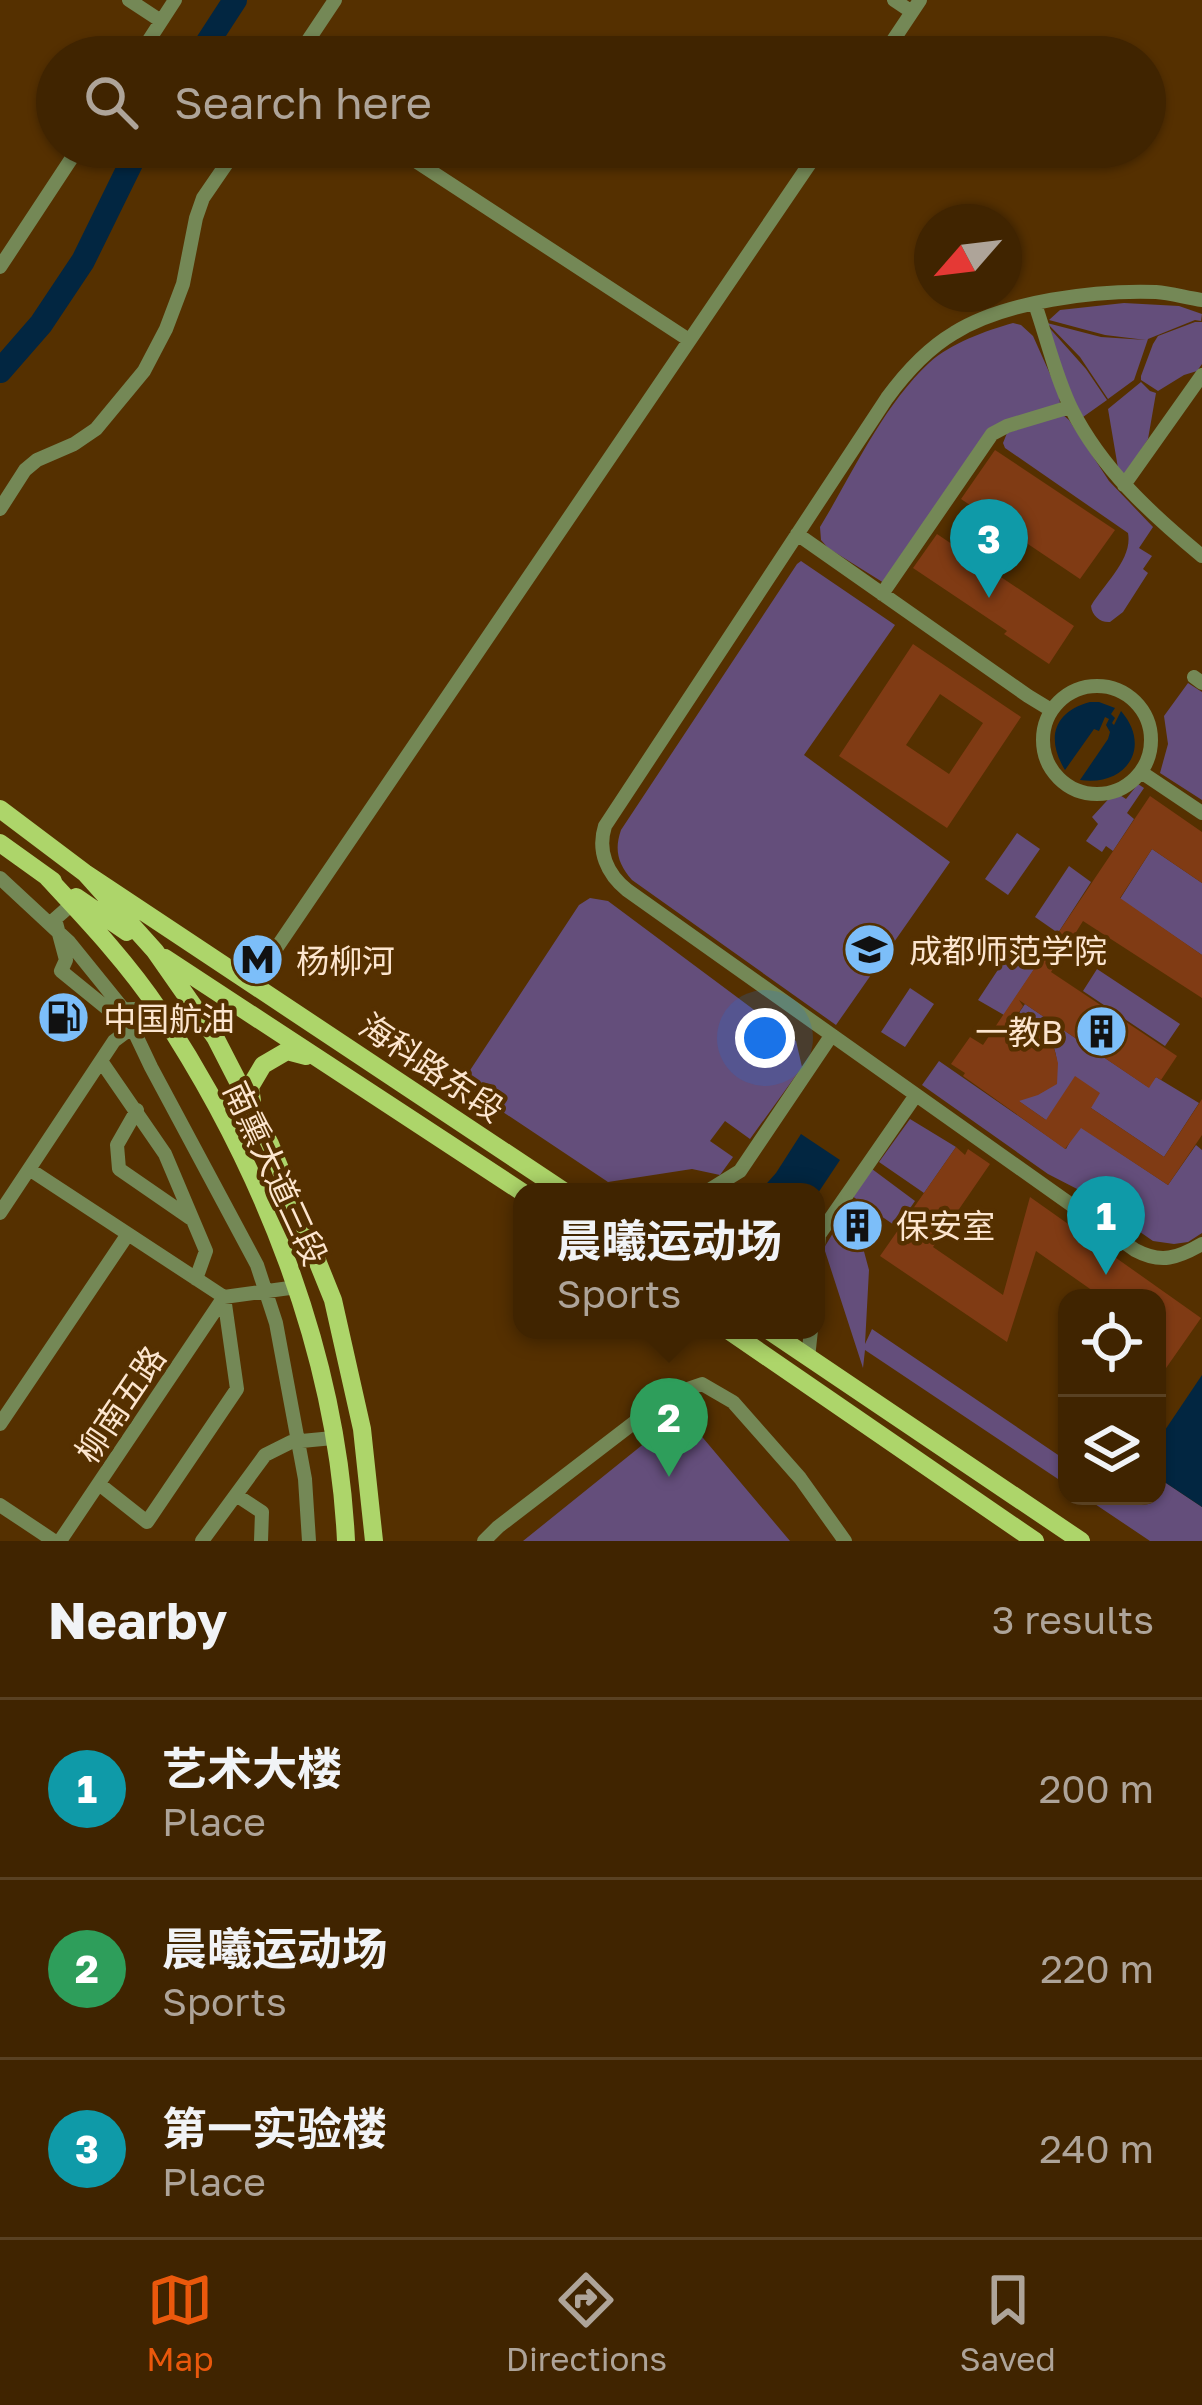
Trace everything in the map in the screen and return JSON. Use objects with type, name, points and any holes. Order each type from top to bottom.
[{"type":"main road","points":[[0,809],[85,872],[154,950],[215,1037],[254,1111],[333,1300],[362,1429],[374,1541]]},
{"type":"main road","points":[[0,843],[47,877]]},
{"type":"main road","name":"海科路东段","points":[[85,872],[552,1183]]},
{"type":"main road","name":"海科路东段","points":[[47,877],[513,1186]]},
{"type":"main road","name":"南熏大道三段","points":[[47,877],[158,1008],[236,1144],[297,1287],[316,1352],[346,1541]]},
{"type":"main road","points":[[254,1111],[250,1087],[263,1065],[287,1051],[317,1059]]},
{"type":"main road","points":[[741,1339],[1034,1541]]},
{"type":"main road","points":[[780,1339],[1081,1541]]},
{"type":"street","points":[[129,0],[161,22]]},
{"type":"street","points":[[152,36],[176,0]]},
{"type":"street","points":[[311,36],[334,0]]},
{"type":"street","points":[[894,0],[916,6],[896,36]]},
{"type":"street","points":[[0,267],[65,168]]},
{"type":"street","points":[[0,509],[26,470],[96,429],[144,371],[183,284],[203,198],[224,168]]},
{"type":"street","points":[[426,168],[689,340]]},
{"type":"street","points":[[252,983],[806,168]]},
{"type":"street","points":[[1202,300],[1158,292],[1035,304],[978,320],[914,364],[605,826],[602,847],[610,872],[620,884],[1142,1254],[1172,1259],[1202,1244]]},
{"type":"street","points":[[1035,304],[1070,407],[1094,448],[1157,519],[1202,556]]},
{"type":"street","points":[[1124,484],[1202,375]]},
{"type":"street","points":[[882,594],[992,434],[1070,407]]},
{"type":"street","points":[[797,534],[1051,710]]},
{"type":"street","points":[[1095,685],[1128,695],[1149,724],[1151,741],[1141,772],[1110,793],[1091,795],[1058,779],[1042,746],[1043,727],[1051,710],[1078,688],[1095,685]]},
{"type":"street","points":[[1141,772],[1202,813]]},
{"type":"street","points":[[0,878],[58,931],[124,1010],[257,1265],[276,1323],[305,1479],[309,1541]]},
{"type":"street","points":[[72,904],[56,919],[66,960],[61,971],[109,1010],[158,1008]]},
{"type":"street","points":[[0,1213],[114,1041],[158,1008]]},
{"type":"street","points":[[721,1183],[740,1171],[831,1036]]},
{"type":"street","points":[[101,1061],[165,1154],[206,1251],[196,1279]]},
{"type":"street","points":[[825,1226],[916,1095]]},
{"type":"street","points":[[136,1110],[118,1144],[119,1169],[193,1220]]},
{"type":"street","points":[[29,1169],[224,1298],[297,1287]]},
{"type":"street","points":[[0,1424],[128,1234]]},
{"type":"street","points":[[99,1484],[147,1522],[237,1389],[224,1298]]},
{"type":"street","name":"柳南五路","points":[[51,1540],[99,1484],[224,1298]]},
{"type":"street","points":[[808,1358],[810,1339]]},
{"type":"street","points":[[484,1541],[670,1395],[702,1384],[733,1402],[800,1478],[845,1541]]},
{"type":"street","points":[[202,1541],[265,1455],[298,1442],[333,1438]]},
{"type":"street","points":[[236,1495],[262,1512],[261,1541]]},
{"type":"street","points":[[0,1505],[51,1540]]},
{"type":"shaded area","points":[[1124,303],[1179,306],[1202,314],[1201,321],[1148,339],[1134,380],[1108,399],[1080,357],[1047,323],[1101,337],[1146,340],[1049,320],[1060,310]]},
{"type":"shaded area","points":[[1202,322],[1202,364],[1197,371],[1158,391],[1141,380],[1158,336]]},
{"type":"shaded area","points":[[1013,323],[1033,336],[1060,404],[992,428],[884,583],[828,548],[821,540],[820,527],[912,380],[947,349]]},
{"type":"shaded area","points":[[1045,323],[1107,400],[1083,417],[1069,391]]},
{"type":"shaded area","points":[[1141,382],[1156,393],[1148,439],[1125,475],[1118,468],[1108,409]]},
{"type":"shaded area","points":[[1062,414],[1109,481],[1153,527],[1139,548],[1152,556],[1143,569],[1148,573],[1123,612],[1110,622],[1098,618],[1091,606],[1122,562],[1128,533],[1003,443],[1007,433]]},
{"type":"shaded area","points":[[801,561],[895,625],[804,755],[950,862],[836,1025],[632,880],[618,850],[621,830]]},
{"type":"shaded area","points":[[1188,683],[1202,692],[1202,800],[1160,773],[1168,744],[1164,716]]},
{"type":"shaded area","points":[[1138,784],[1144,788],[1127,813],[1134,819],[1113,851],[1106,846],[1102,852],[1086,841],[1098,824],[1092,817],[1115,792],[1126,799]]},
{"type":"shaded area","points":[[1017,833],[1040,849],[1008,895],[985,879]]},
{"type":"shaded area","points":[[1152,849],[1202,883],[1202,955],[1120,899]]},
{"type":"shaded area","points":[[1069,866],[1091,882],[1058,933],[1035,917]]},
{"type":"shaded area","points":[[590,898],[608,901],[796,1041],[802,1067],[750,1139],[725,1121],[710,1141],[733,1157],[720,1175],[692,1169],[608,1182],[461,1084],[579,905]]},
{"type":"shaded area","points":[[1015,944],[1039,962],[1004,1015],[978,1000]]},
{"type":"shaded area","points":[[1097,969],[1180,1024],[1165,1046],[1083,991]]},
{"type":"shaded area","points":[[910,988],[934,1004],[905,1047],[881,1032]]},
{"type":"shaded area","points":[[1025,1004],[1148,1087],[1156,1077],[1199,1103],[1164,1157],[1091,1108],[1054,1109],[1168,1185],[1196,1145],[1202,1150],[1202,1233],[1188,1242],[1153,1241],[922,1085],[939,1061],[1066,1149],[1072,1138],[1007,1093],[1040,1093],[1056,1072],[1054,1048],[1036,1033],[1012,1033],[999,1042]]},
{"type":"shaded area","points":[[910,1119],[956,1147],[924,1193],[879,1162]]},
{"type":"shaded area","points":[[872,1169],[915,1201],[897,1227],[852,1196]]},
{"type":"shaded area","points":[[836,1228],[862,1244],[869,1270],[865,1344],[872,1329],[1058,1455],[1058,1479],[865,1350],[863,1368],[825,1251]]},
{"type":"shaded area","points":[[682,1413],[790,1541],[523,1541]]},
{"type":"shaded area","points":[[1166,1483],[1202,1507],[1202,1541],[1150,1541],[1096,1505],[1166,1505]]},
{"type":"water","points":[[1090,702],[1115,708],[1111,714],[1114,725],[1121,711],[1134,738],[1129,762],[1121,771],[1096,781],[1080,780],[1108,739],[1109,719],[1105,717],[1099,731],[1094,729],[1065,770],[1055,737],[1068,712]]},
{"type":"water","points":[[801,1134],[840,1160],[825,1183],[767,1183]]},
{"type":"water","points":[[1202,1375],[1202,1507],[1166,1483],[1166,1429]]},
{"type":"building","points":[[995,450],[1115,530],[1080,579],[961,499]]},
{"type":"building","points":[[937,534],[1074,626],[1049,664],[913,568]]},
{"type":"building","points":[[913,644],[1021,717],[947,828],[839,756]],"holes":[[[940,694],[983,723],[949,774],[906,745]]]},
{"type":"building","points":[[1150,796],[1202,832],[1202,883],[1152,849],[1120,898],[1202,955],[1202,998],[1083,921],[1051,972],[1177,1056],[1161,1080],[1156,1077],[1149,1088],[1019,1000],[1023,1006],[1006,1032],[1044,1035],[1054,1048],[1057,1084],[1019,1101],[1046,1120],[1075,1076],[1100,1093],[1091,1108],[1164,1157],[1202,1099],[1202,1135],[1168,1185],[1081,1128],[1065,1149],[951,1064],[970,1037],[983,1045]]},
{"type":"building","points":[[956,1147],[990,1164],[933,1247],[1003,1295],[1030,1197],[1160,1289],[1090,1289],[1036,1251],[1007,1342],[880,1256]]},
{"type":"building","points":[[1166,1293],[1201,1318],[1166,1368]]},
{"type":"waterway","points":[[212,36],[235,0]]},
{"type":"waterway","points":[[0,371],[41,324],[83,261],[129,168]]},
{"type":"place","name":"第一实验楼","points":[[989,598]]},
{"type":"place","name":"成都师范学院","points":[[870,950]]},
{"type":"place","name":"杨柳河","points":[[257,960]]},
{"type":"place","name":"中国航油","points":[[64,1018]]},
{"type":"place","name":"一教B","points":[[1102,1031]]},
{"type":"place","name":"保安室","points":[[857,1225]]},
{"type":"place","name":"艺术大楼","points":[[1106,1275]]},
{"type":"place","name":"晨曦运动场","points":[[669,1477]]}]
